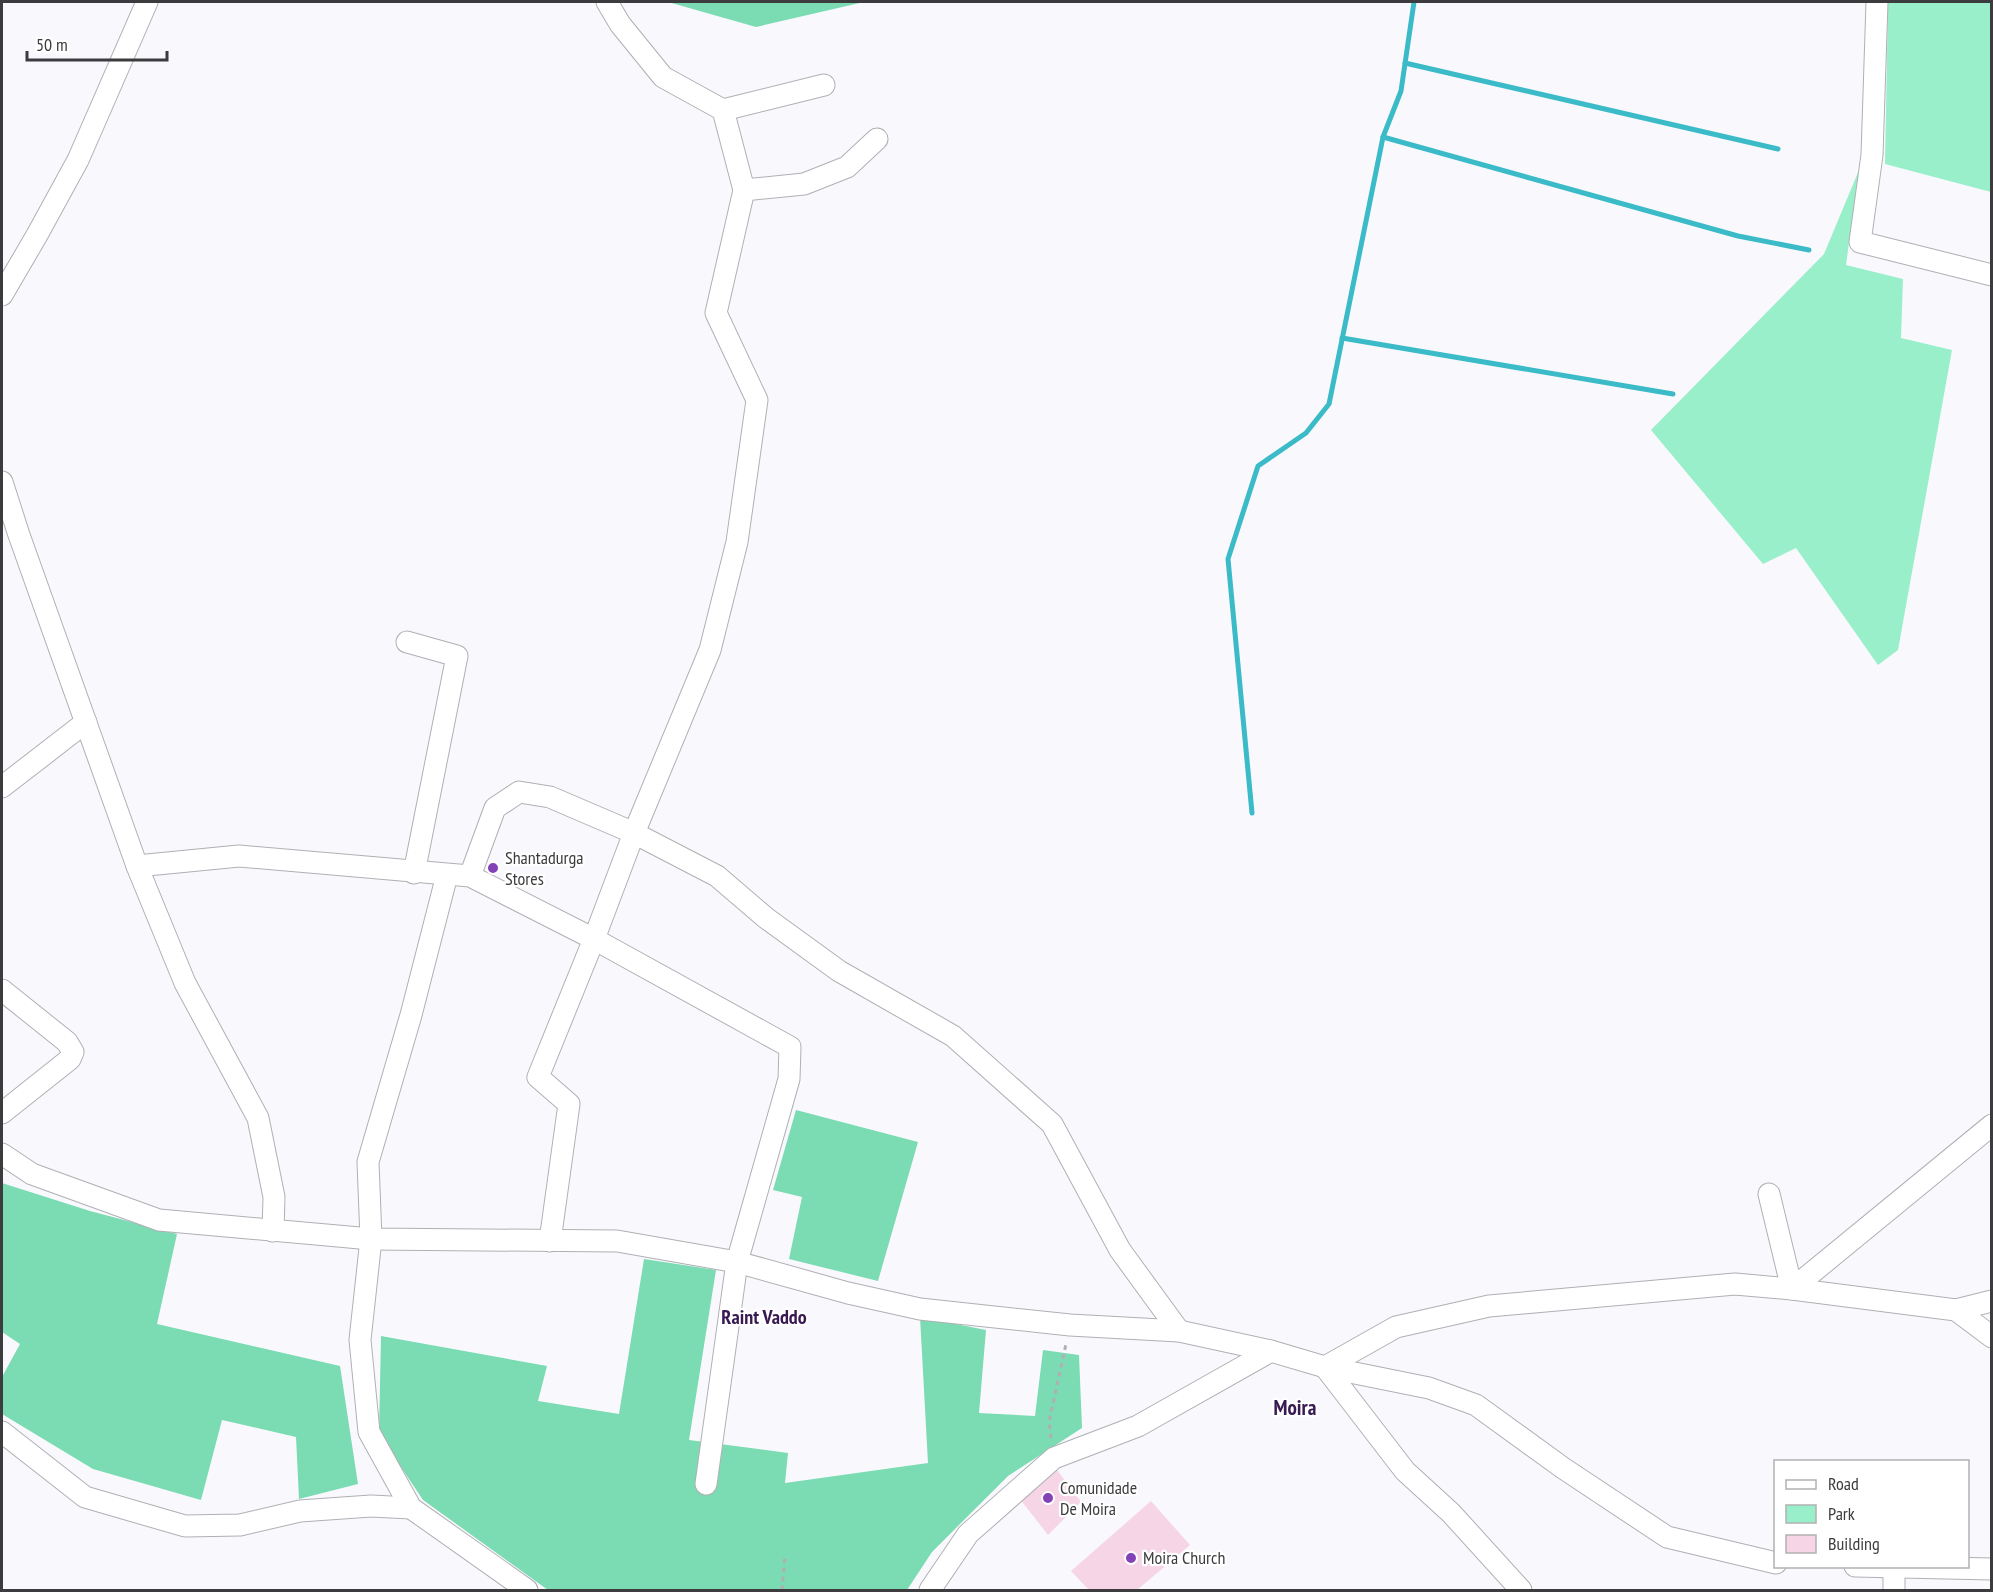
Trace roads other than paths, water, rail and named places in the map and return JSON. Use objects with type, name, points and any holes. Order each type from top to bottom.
[{"type":"street","points":[[2,295],[78,160],[147,2]]},
{"type":"street","points":[[607,2],[620,24],[663,77],[723,110],[824,85]]},
{"type":"street","points":[[1877,2],[1872,155],[1860,242],[1992,275]]},
{"type":"street","points":[[550,1241],[569,1104],[538,1077],[634,833],[710,650],[737,542],[757,400],[716,313],[744,190],[723,110]]},
{"type":"street","points":[[744,190],[804,184],[847,167],[877,138]]},
{"type":"street","points":[[2,482],[10,536],[86,722],[137,866],[185,982],[258,1118],[274,1197],[273,1231]]},
{"type":"street","points":[[406,642],[457,656],[414,873]]},
{"type":"street","points":[[2,787],[86,722]]},
{"type":"street","points":[[470,876],[495,808],[519,792],[550,797],[634,833],[717,876],[766,918],[839,971],[953,1036],[1052,1124],[1120,1250],[1179,1331]]},
{"type":"street","points":[[137,866],[239,856],[414,873],[470,876],[594,939],[790,1047],[789,1079],[737,1262],[706,1484]]},
{"type":"street","points":[[447,875],[411,1015],[368,1162],[371,1239],[360,1340],[369,1432],[411,1508],[527,1590]]},
{"type":"street","points":[[2,990],[67,1042],[73,1052],[70,1059],[2,1113]]},
{"type":"street","points":[[1792,1289],[1992,1125]]},
{"type":"street","points":[[2,1154],[32,1174],[159,1220],[371,1239],[617,1241],[737,1262],[848,1293],[920,1309],[1070,1325],[1179,1331],[1325,1367],[1429,1388],[1476,1405],[1563,1468],[1667,1537],[1774,1563]]},
{"type":"street","points":[[1769,1194],[1792,1289]]},
{"type":"street","points":[[1325,1367],[1396,1327],[1489,1306],[1735,1284],[1956,1310],[1992,1301]]},
{"type":"street","points":[[1956,1310],[1992,1337]]},
{"type":"street","points":[[930,1590],[968,1534],[1054,1458],[1137,1426],[1271,1352]]},
{"type":"street","points":[[1325,1367],[1405,1471],[1451,1513],[1521,1590]]},
{"type":"street","points":[[2,1432],[85,1497],[185,1526],[240,1525],[300,1511],[324,1509],[371,1506],[411,1508]]},
{"type":"street","points":[[1894,1590],[1893,1568],[1992,1569]]},
{"type":"waterway","points":[[1252,813],[1228,559],[1258,466],[1306,433],[1329,404],[1383,137],[1401,91],[1414,2]]},
{"type":"waterway","points":[[1405,63],[1778,149]]},
{"type":"waterway","points":[[1383,137],[1738,236],[1809,250]]},
{"type":"waterway","points":[[1342,338],[1673,394]]},
{"type":"place","name":"Shantadurga Stores","points":[[493,868]]},
{"type":"place","name":"Comunidade De Moira","points":[[1048,1498]]},
{"type":"place","name":"Moira Church","points":[[1131,1558]]},
{"type":"district","name":"Raint Vaddo","points":[[764,1317]]},
{"type":"district","name":"Moira","points":[[1295,1408]]}]
